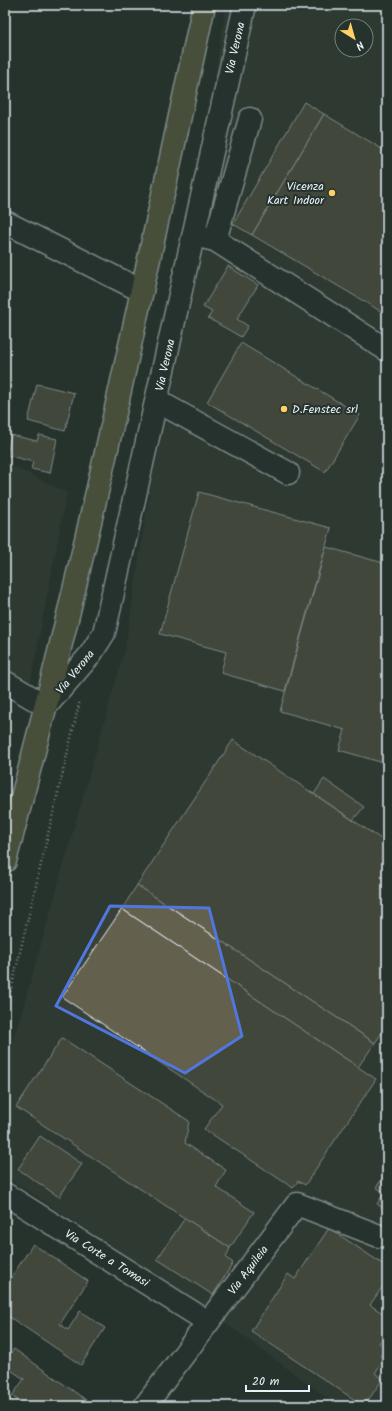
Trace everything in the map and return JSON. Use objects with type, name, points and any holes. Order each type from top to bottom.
[{"type":"main road","name":"Via Verona","points":[[5,861],[46,706],[142,291],[204,5]]},
{"type":"street","name":"Via Verona","points":[[46,706],[90,655],[104,633],[245,5]]},
{"type":"street","points":[[214,240],[250,119]]},
{"type":"street","points":[[5,222],[142,291]]},
{"type":"street","points":[[194,235],[214,240],[387,350]]},
{"type":"street","points":[[157,401],[288,473]]},
{"type":"street","points":[[5,682],[46,706]]},
{"type":"street","name":"Via Corte a Tomasi","points":[[5,1194],[208,1322]]},
{"type":"street","name":"Via Aquileia","points":[[145,1406],[297,1204],[379,1236]]},
{"type":"path","points":[[5,1015],[81,698]]},
{"type":"highlighted area","points":[[110,906],[209,908],[242,1036],[185,1073],[56,1006]]},
{"type":"shaded area","points":[[226,5],[387,5],[387,1406],[338,1406],[205,1308],[5,1176],[5,1062],[21,1015],[125,649]]},
{"type":"shaded area","points":[[5,462],[67,493],[28,695],[5,682]]},
{"type":"building","points":[[304,102],[324,114],[252,235],[233,224]]},
{"type":"building","name":"Vicenza Kart Indoor","points":[[324,114],[387,152],[387,315],[252,235]]},
{"type":"building","points":[[228,266],[258,285],[237,319],[248,326],[241,337],[208,318],[212,312],[203,307]]},
{"type":"building","name":"D.Fenstec srl","points":[[241,343],[360,415],[325,472],[207,402]]},
{"type":"building","points":[[37,384],[74,393],[65,431],[28,421]]},
{"type":"building","points":[[11,435],[37,441],[39,435],[57,439],[50,473],[31,469],[33,462],[7,455]]},
{"type":"building","points":[[199,492],[331,528],[285,691],[221,673],[226,652],[160,634]]},
{"type":"building","points":[[326,547],[387,564],[387,764],[339,750],[345,730],[280,711]]},
{"type":"building","points":[[233,740],[387,843],[387,1025],[375,1043],[137,885]]},
{"type":"building","points":[[324,779],[364,807],[353,820],[314,794]]},
{"type":"building","points":[[137,885],[375,1043],[358,1067],[122,909]]},
{"type":"building","points":[[122,909],[376,1079],[305,1185],[298,1181],[293,1188],[204,1129],[222,1104],[62,997]]},
{"type":"building","points":[[62,1038],[189,1121],[185,1143],[226,1170],[216,1187],[254,1212],[230,1248],[16,1107]]},
{"type":"building","points":[[40,1136],[82,1164],[59,1197],[18,1169]]},
{"type":"building","points":[[386,1174],[387,1211],[377,1204],[384,1193],[376,1187]]},
{"type":"building","points":[[185,1218],[230,1248],[226,1258],[233,1263],[213,1295],[157,1259]]},
{"type":"building","points":[[329,1228],[387,1267],[387,1280],[370,1305],[387,1316],[387,1331],[379,1343],[386,1347],[380,1356],[384,1359],[375,1373],[383,1379],[364,1406],[251,1331],[288,1274],[295,1279]]},
{"type":"building","points":[[33,1244],[88,1281],[60,1324],[68,1330],[80,1311],[105,1328],[81,1365],[5,1314],[5,1287]]},
{"type":"building","points":[[14,1349],[86,1400],[82,1406],[17,1406],[20,1402],[12,1396],[24,1379],[5,1366],[5,1361]]},
{"type":"place","name":"Vicenza Kart Indoor","points":[[332,193]]},
{"type":"place","name":"D.Fenstec srl","points":[[284,409]]}]
